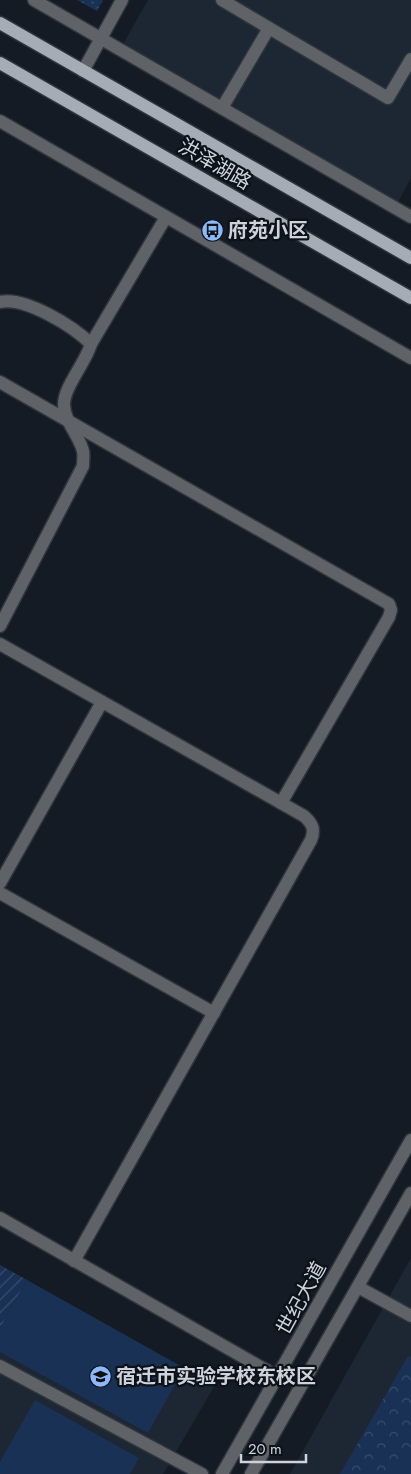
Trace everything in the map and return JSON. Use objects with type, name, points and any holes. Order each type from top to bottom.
[{"type":"main road","name":"洪泽湖路","points":[[0,24],[411,258]]},
{"type":"main road","name":"洪泽湖路","points":[[0,63],[411,298]]},
{"type":"street","points":[[34,0],[411,216]]},
{"type":"street","points":[[83,71],[122,0]]},
{"type":"street","points":[[222,0],[388,98],[411,59]]},
{"type":"street","points":[[222,108],[269,28]]},
{"type":"street","points":[[0,121],[411,358]]},
{"type":"street","points":[[0,626],[83,466],[83,451],[68,420],[64,404],[70,385],[91,344],[166,217]]},
{"type":"street","points":[[0,302],[8,300],[29,304],[82,335],[91,344]]},
{"type":"street","points":[[0,382],[389,604],[391,610],[388,617],[281,803]]},
{"type":"street","points":[[0,644],[281,803],[311,822],[314,831],[311,840],[74,1261]]},
{"type":"street","points":[[0,883],[102,702]]},
{"type":"street","points":[[0,893],[214,1013]]},
{"type":"street","name":"世纪大道","points":[[222,1474],[406,1160],[411,1140]]},
{"type":"street","points":[[251,1474],[411,1193]]},
{"type":"street","points":[[0,1218],[278,1377]]},
{"type":"street","points":[[358,1287],[411,1316]]},
{"type":"street","points":[[0,1366],[202,1474]]},
{"type":"shaded area","points":[[148,0],[411,0],[411,178],[398,202],[122,46]]},
{"type":"shaded area","points":[[411,1258],[411,1474],[290,1474]]},
{"type":"shaded area","name":"宿迁市实验学校东校区","points":[[0,1265],[215,1385],[163,1474],[0,1474]]},
{"type":"green space","points":[[77,0],[103,0],[97,11]]},
{"type":"green space","points":[[0,1265],[27,1280],[0,1328]]},
{"type":"green space","points":[[27,1280],[184,1368],[148,1433],[0,1352],[0,1328]]},
{"type":"green space","points":[[408,1356],[411,1358],[411,1474],[340,1474]]},
{"type":"green space","points":[[35,1400],[139,1458],[130,1474],[0,1474],[0,1462]]},
{"type":"green space","points":[[408,1447],[411,1448],[411,1474],[392,1474]]},
{"type":"place","name":"府苑小区","points":[[212,230]]},
{"type":"place","name":"宿迁市实验学校东校区","points":[[100,1376]]}]
